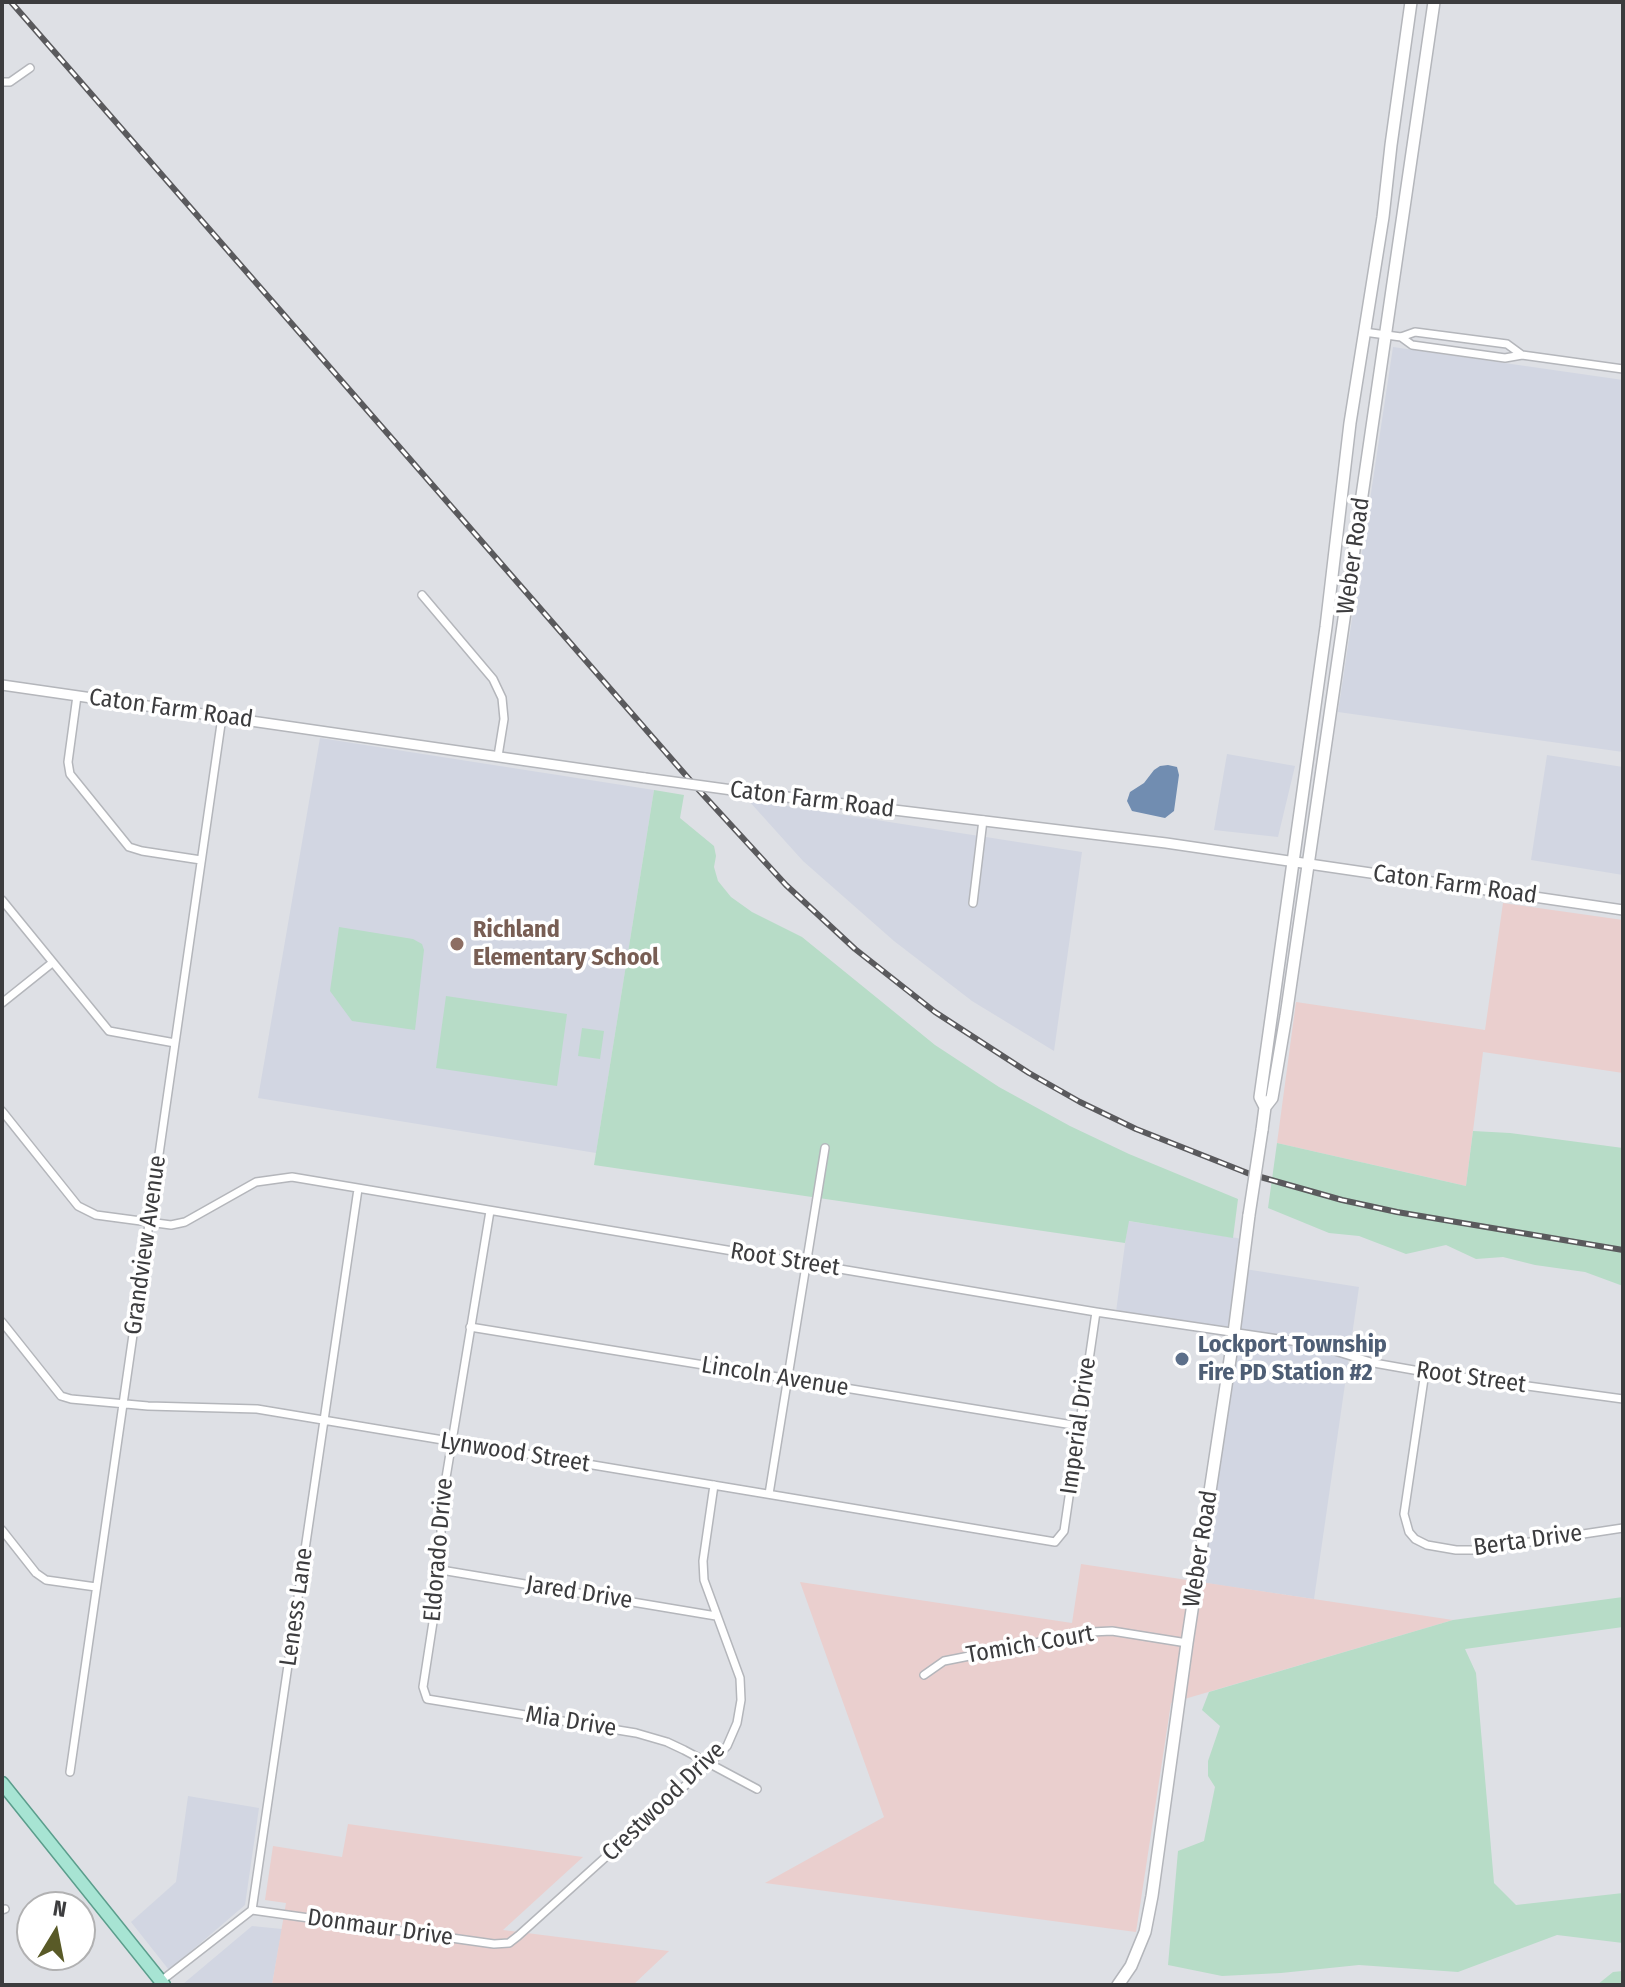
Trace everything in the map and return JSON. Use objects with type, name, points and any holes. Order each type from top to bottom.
[{"type":"main road","name":"Weber Road","points":[[1265,1107],[1260,1097],[1326,627],[1350,423],[1383,217],[1411,2]]},
{"type":"main road","name":"Weber Road","points":[[1118,1985],[1131,1966],[1147,1921],[1265,1107],[1272,1098],[1309,864],[1434,2]]},
{"type":"main road","points":[[2,1783],[162,1983]]},
{"type":"street","points":[[2,82],[10,82],[30,68]]},
{"type":"street","points":[[1364,332],[1401,337],[1412,345],[1505,358],[1522,355],[1623,369]]},
{"type":"street","points":[[1401,337],[1415,332],[1507,344],[1522,355]]},
{"type":"street","points":[[422,595],[493,679],[502,698],[504,719],[498,756]]},
{"type":"street","name":"Caton Farm Road","points":[[2,685],[645,778],[1166,843],[1623,910]]},
{"type":"street","points":[[77,696],[68,762],[70,774],[129,847],[201,860]]},
{"type":"street","name":"Grandview Avenue","points":[[70,1772],[222,717]]},
{"type":"street","points":[[973,903],[983,820]]},
{"type":"street","points":[[2,900],[109,1031],[175,1043]]},
{"type":"street","points":[[2,1003],[52,963]]},
{"type":"street","name":"Root Street","points":[[2,1111],[78,1206],[96,1215],[171,1225],[185,1222],[256,1182],[292,1177],[1096,1312],[1312,1344],[1374,1363],[1425,1372],[1623,1399]]},
{"type":"street","points":[[769,1494],[825,1148]]},
{"type":"street","name":"Leness Lane","points":[[252,1910],[358,1189]]},
{"type":"street","name":"Eldorado Drive","points":[[427,1699],[423,1687],[441,1570],[441,1508],[490,1211]]},
{"type":"street","name":"Imperial Drive","points":[[1059,1538],[1064,1531],[1096,1312]]},
{"type":"street","name":"Lynwood Street","points":[[2,1322],[61,1396],[71,1399],[148,1406],[257,1409],[1055,1542],[1059,1538]]},
{"type":"street","name":"Lincoln Avenue","points":[[470,1327],[1079,1426]]},
{"type":"street","name":"Berta Drive","points":[[1425,1372],[1404,1514],[1409,1532],[1415,1539],[1427,1545],[1477,1550],[1623,1528]]},
{"type":"street","name":"Crestwood Drive","points":[[509,1943],[727,1746],[737,1723],[741,1700],[740,1678],[704,1580],[703,1561],[714,1485]]},
{"type":"street","points":[[2,1530],[36,1573],[46,1580],[96,1587]]},
{"type":"street","name":"Jared Drive","points":[[441,1570],[716,1616]]},
{"type":"street","name":"Tomich Court","points":[[924,1675],[944,1661],[1091,1632],[1112,1631],[1187,1643]]},
{"type":"street","name":"Mia Drive","points":[[427,1699],[636,1733],[667,1742],[757,1789]]},
{"type":"street","points":[[162,1983],[252,1910]]},
{"type":"street","name":"Donmaur Drive","points":[[252,1910],[494,1944],[509,1943]]},
{"type":"shaded area","points":[[1393,347],[1623,380],[1623,752],[1338,712]]},
{"type":"shaded area","name":"Richland Elementary School","points":[[320,738],[654,790],[596,1153],[258,1098]]},
{"type":"shaded area","points":[[1227,754],[1295,766],[1278,837],[1214,830]]},
{"type":"shaded area","points":[[1547,755],[1623,767],[1623,875],[1531,860]]},
{"type":"shaded area","points":[[748,800],[1082,852],[1054,1051],[972,1001],[894,941],[803,861]]},
{"type":"shaded area","points":[[1503,903],[1623,920],[1623,1073],[1483,1052],[1466,1186],[1277,1143],[1296,1002],[1485,1030]]},
{"type":"shaded area","points":[[1128,1221],[1243,1239],[1232,1330],[1116,1312]]},
{"type":"shaded area","points":[[1245,1269],[1359,1287],[1314,1599],[1198,1582]]},
{"type":"shaded area","points":[[1081,1564],[1453,1620],[1171,1703],[1136,1932],[765,1883],[884,1817],[800,1582],[1072,1623]]},
{"type":"shaded area","points":[[188,1796],[259,1808],[245,1905],[169,1970],[131,1922],[176,1882]]},
{"type":"shaded area","points":[[348,1824],[583,1857],[503,1930],[669,1951],[633,1985],[272,1985],[286,1903],[265,1900],[273,1846],[342,1857]]},
{"type":"shaded area","points":[[252,1926],[282,1929],[272,1985],[183,1984]]},
{"type":"green space","points":[[654,790],[684,795],[680,818],[714,846],[718,881],[731,897],[752,912],[802,937],[935,1045],[999,1087],[1129,1154],[1238,1199],[1233,1238],[1129,1221],[1125,1243],[594,1165]]},
{"type":"green space","points":[[339,927],[413,939],[422,944],[424,950],[415,1030],[352,1021],[330,991]]},
{"type":"green space","points":[[446,996],[567,1014],[557,1086],[436,1068]]},
{"type":"green space","points":[[582,1028],[604,1031],[600,1059],[578,1056]]},
{"type":"green space","points":[[1473,1131],[1623,1148],[1623,1286],[1585,1272],[1503,1257],[1476,1259],[1446,1245],[1406,1254],[1359,1236],[1329,1233],[1268,1208],[1277,1143],[1466,1186]]},
{"type":"green space","points":[[1623,1597],[1623,1627],[1465,1649],[1476,1673],[1494,1883],[1516,1905],[1623,1893],[1623,1943],[1557,1935],[1458,1972],[1359,1965],[1222,1976],[1168,1965],[1178,1851],[1204,1841],[1215,1787],[1208,1776],[1208,1761],[1220,1726],[1202,1710],[1209,1692],[1453,1620]]},
{"type":"green space","points":[[1623,1971],[1623,1985],[1597,1985],[1613,1972]]},
{"type":"water","points":[[1168,765],[1177,767],[1179,775],[1174,811],[1165,818],[1132,811],[1127,801],[1130,792],[1144,783],[1154,770]]},
{"type":"railway","points":[[11,2],[696,787],[786,885],[855,949],[935,1012],[1080,1102],[1136,1129],[1250,1174],[1397,1212],[1623,1250]]},
{"type":"place","name":"Richland Elementary School","points":[[457,944]]},
{"type":"place","name":"Lockport Township Fire PD Station #2","points":[[1182,1359]]}]
